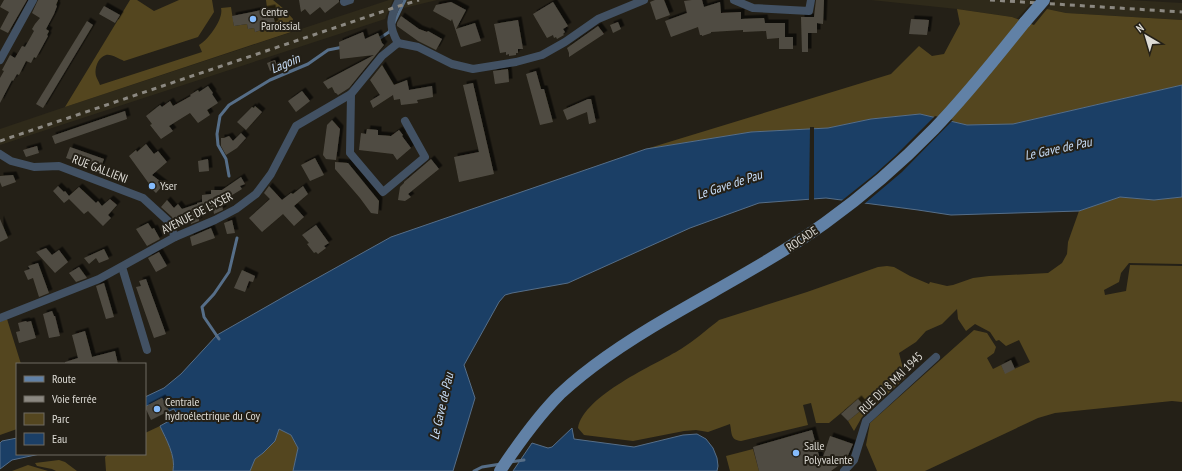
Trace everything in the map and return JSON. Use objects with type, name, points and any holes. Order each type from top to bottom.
[{"type":"main road","name":"ROCADE","points":[[500,471],[525,434],[543,412],[560,394],[587,371],[611,353],[647,330],[788,249],[827,222],[878,182],[935,128],[972,87],[1044,0]]},
{"type":"street","points":[[0,60],[33,0]]},
{"type":"street","points":[[399,0],[391,20],[392,34],[398,43],[418,47],[452,64],[473,69],[516,62],[542,55],[566,42],[598,20],[644,0]]},
{"type":"street","points":[[734,0],[753,8],[809,11],[811,0]]},
{"type":"street","name":"AVENUE DE L'YSER","points":[[0,318],[99,279],[175,237],[215,220],[236,209],[256,194],[271,174],[296,126],[351,94],[382,56],[398,43]]},
{"type":"street","points":[[351,94],[350,153],[383,192],[425,157],[405,121]]},
{"type":"street","name":"RUE GALLIENI","points":[[0,154],[11,161],[34,168],[59,166],[143,198],[168,221],[175,237]]},
{"type":"street","points":[[122,266],[147,350]]},
{"type":"street","name":"RUE DU 8 MAI 1945","points":[[844,471],[854,460],[866,421],[936,357]]},
{"type":"shaded area","points":[[389,0],[393,0],[385,19],[0,145],[0,129]]},
{"type":"shaded area","points":[[406,0],[437,0],[404,8]]},
{"type":"shaded area","points":[[871,0],[1034,0],[1017,19],[957,9]]},
{"type":"shaded area","points":[[1055,0],[1129,0],[1182,3],[1182,20],[1066,13],[1047,9]]},
{"type":"green space","points":[[130,0],[137,0],[154,11],[179,0],[212,0],[214,12],[198,37],[124,61],[111,55],[103,56],[97,64],[96,70],[96,76],[100,85],[202,52],[199,45],[207,39],[218,23],[221,8],[231,7],[234,26],[247,24],[248,29],[254,28],[255,32],[265,29],[275,23],[272,8],[267,8],[266,0],[273,0],[293,19],[291,32],[65,107]]},
{"type":"green space","points":[[957,9],[1012,17],[1034,25],[1047,9],[1066,13],[1182,20],[1182,85],[1013,124],[967,125],[920,114],[871,119],[828,128],[751,132],[646,149],[891,74],[919,46],[932,56],[944,54],[960,24]]},
{"type":"green space","points":[[1120,197],[1154,200],[1182,197],[1182,264],[1129,263],[1121,273],[1119,282],[1104,290],[1105,295],[1126,291],[1130,265],[1182,266],[1182,402],[1172,401],[1055,413],[1038,418],[925,471],[877,471],[866,445],[870,423],[974,330],[987,333],[996,347],[994,353],[987,358],[993,369],[1001,365],[1005,373],[1030,362],[1019,340],[1006,346],[999,340],[996,341],[990,332],[975,324],[966,331],[958,319],[957,309],[942,324],[926,331],[916,342],[899,353],[906,377],[862,417],[854,431],[848,421],[865,407],[858,399],[829,423],[816,423],[811,403],[803,405],[808,425],[741,441],[733,438],[730,424],[708,432],[696,430],[684,431],[633,441],[584,435],[578,428],[583,416],[593,404],[606,393],[639,372],[681,349],[719,320],[807,292],[878,267],[894,267],[929,284],[930,282],[947,286],[973,278],[1048,273],[1062,263],[1067,254],[1068,242],[1079,211]]},
{"type":"green space","points":[[7,319],[21,363],[16,363],[16,429],[0,435],[0,322]]},
{"type":"green space","points":[[160,426],[172,454],[174,465],[173,471],[106,471],[105,457],[107,455],[146,455],[146,433]]},
{"type":"green space","points":[[279,429],[291,435],[298,448],[293,471],[250,471],[255,459],[275,441]]},
{"type":"green space","points":[[753,449],[759,471],[730,471],[726,456]]},
{"type":"green space","points":[[59,460],[65,462],[77,471],[56,471],[37,466],[35,463]]},
{"type":"green space","points":[[28,465],[48,471],[12,471]]},
{"type":"water","name":"Le Gave de Pau","points":[[1182,85],[1182,197],[1154,200],[1120,197],[1079,211],[951,215],[826,198],[759,203],[690,228],[568,283],[505,295],[499,302],[464,365],[475,398],[453,471],[293,471],[298,448],[291,435],[279,429],[275,441],[255,459],[250,471],[173,471],[174,465],[172,454],[160,426],[178,416],[174,409],[169,411],[162,398],[146,406],[146,397],[164,388],[181,374],[217,335],[391,237],[646,149],[751,132],[828,128],[871,119],[920,114],[967,125],[1013,124]]},
{"type":"water","points":[[572,428],[574,439],[634,447],[683,435],[697,434],[706,439],[713,448],[717,458],[717,471],[513,471],[532,443],[548,448],[552,447]]},
{"type":"water","points":[[16,438],[16,455],[35,455],[12,460],[0,469],[0,443],[2,441]]},
{"type":"pier","points":[[935,116],[953,120],[902,172],[863,205],[840,202],[896,155]]},
{"type":"pier","points":[[810,127],[814,127],[814,201],[809,201]]},
{"type":"building","points":[[4,0],[27,0],[8,33],[0,29],[9,12],[0,7]]},
{"type":"building","points":[[38,0],[58,0],[54,14],[46,29],[49,31],[48,36],[36,58],[34,57],[31,63],[26,61],[19,75],[17,74],[13,81],[12,80],[0,103],[0,78],[4,71],[2,70],[10,55],[15,58],[22,46],[25,47],[34,31],[32,29],[40,18],[32,13]]},
{"type":"building","points":[[299,0],[339,0],[339,2],[325,13],[320,7],[310,15],[305,9],[301,12]]},
{"type":"building","points":[[655,0],[664,0],[670,15],[656,20],[650,2]]},
{"type":"building","points":[[702,0],[704,7],[720,2],[721,13],[741,12],[741,19],[764,18],[765,23],[785,23],[785,37],[793,37],[793,49],[779,49],[779,38],[767,39],[766,31],[743,32],[743,30],[711,32],[702,36],[700,35],[698,27],[671,37],[665,21],[687,13],[684,1]]},
{"type":"building","points":[[816,0],[824,0],[823,24],[817,23],[817,33],[808,33],[808,52],[802,52],[801,17],[814,17]]},
{"type":"building","points":[[451,2],[466,10],[456,29],[475,23],[481,41],[461,47],[452,19],[451,21],[433,11],[436,5]]},
{"type":"building","points":[[553,2],[568,26],[563,29],[565,32],[563,34],[564,35],[557,39],[556,37],[554,38],[553,35],[547,38],[533,14]]},
{"type":"building","points":[[104,6],[120,15],[115,23],[99,14]]},
{"type":"building","name":"Centre Paroissial","points":[[272,8],[275,24],[270,27],[255,32],[254,28],[248,29],[247,24],[234,26],[232,16]]},
{"type":"building","points":[[401,16],[419,29],[428,31],[442,39],[436,50],[418,41],[397,26]]},
{"type":"building","points":[[911,19],[929,20],[927,35],[909,34]]},
{"type":"building","points":[[518,20],[523,49],[518,49],[518,53],[516,53],[516,55],[509,56],[509,54],[506,55],[506,52],[500,53],[494,24]]},
{"type":"building","points":[[87,21],[93,25],[43,108],[36,104]]},
{"type":"building","points":[[618,22],[621,29],[613,33],[610,25]]},
{"type":"building","points":[[598,26],[604,34],[569,57],[567,48]]},
{"type":"building","points":[[363,32],[365,39],[378,33],[384,45],[349,88],[338,95],[332,87],[328,89],[323,82],[374,55],[340,59],[339,42]]},
{"type":"building","points":[[275,60],[278,68],[270,71],[267,63]]},
{"type":"building","points":[[382,65],[394,85],[407,80],[409,90],[432,86],[433,97],[417,100],[418,103],[401,105],[400,99],[394,100],[393,95],[373,108],[370,101],[380,95],[370,80]]},
{"type":"building","points":[[508,69],[509,82],[495,84],[493,71]]},
{"type":"building","points":[[536,71],[541,89],[544,89],[553,122],[540,125],[526,74]]},
{"type":"building","points":[[473,83],[494,174],[459,182],[454,157],[479,152],[463,85]]},
{"type":"building","points":[[208,86],[218,103],[207,110],[210,115],[198,123],[190,113],[169,126],[173,131],[161,139],[150,125],[152,124],[146,116],[160,105],[162,107],[170,101],[173,106],[191,96],[190,95],[198,90],[199,92]]},
{"type":"building","points":[[302,91],[310,101],[296,112],[288,101]]},
{"type":"building","points":[[591,99],[596,122],[589,124],[587,112],[567,120],[563,110]]},
{"type":"building","points":[[255,106],[262,112],[246,130],[237,122],[252,107],[254,108]]},
{"type":"building","points":[[125,111],[127,119],[55,144],[52,136]]},
{"type":"building","points":[[332,120],[340,129],[336,160],[326,159],[323,155],[327,125]]},
{"type":"building","points":[[367,129],[378,130],[378,135],[391,136],[399,130],[411,148],[397,160],[393,154],[359,150],[361,133],[366,134]]},
{"type":"building","points":[[241,133],[246,138],[237,148],[226,155],[221,146],[221,138],[229,136],[233,141]]},
{"type":"building","points":[[146,144],[154,154],[158,151],[167,162],[152,175],[164,184],[156,193],[149,186],[150,185],[129,156],[136,150],[137,152]]},
{"type":"building","points":[[37,146],[39,153],[26,157],[23,150]]},
{"type":"building","points":[[70,147],[104,159],[100,169],[66,158]]},
{"type":"building","points":[[315,158],[324,175],[310,181],[301,165]]},
{"type":"building","points":[[208,159],[209,171],[199,172],[198,161]]},
{"type":"building","points":[[431,159],[439,169],[408,194],[411,197],[405,201],[398,200],[400,187],[404,182]]},
{"type":"building","points":[[335,162],[348,163],[379,201],[378,214],[371,213],[335,169]]},
{"type":"building","points":[[13,175],[16,182],[2,187],[0,176]]},
{"type":"building","points":[[241,177],[245,184],[240,186],[242,189],[221,202],[223,210],[214,214],[213,208],[198,210],[199,221],[191,224],[190,214],[178,226],[172,217],[161,207],[167,200],[174,208],[178,204],[182,209],[197,204],[202,202],[202,195],[211,194],[211,190],[222,190]]},
{"type":"building","points":[[58,186],[69,196],[79,187],[96,203],[98,201],[102,206],[110,199],[117,205],[108,215],[111,218],[103,226],[88,211],[84,214],[69,199],[64,203],[53,191]]},
{"type":"building","points":[[269,186],[282,200],[303,186],[308,194],[294,206],[304,217],[294,226],[283,214],[262,232],[249,218],[270,199],[264,193]]},
{"type":"building","points":[[0,219],[8,238],[0,242]]},
{"type":"building","points":[[232,220],[235,233],[227,234],[224,223]]},
{"type":"building","points":[[148,223],[152,229],[154,228],[160,239],[147,246],[136,229]]},
{"type":"building","points":[[316,225],[329,243],[324,246],[326,248],[318,254],[316,252],[314,253],[307,244],[309,243],[302,235]]},
{"type":"building","points":[[211,228],[215,238],[192,246],[190,237]]},
{"type":"building","points":[[46,248],[52,255],[59,250],[68,262],[55,273],[36,252]]},
{"type":"building","points":[[104,249],[109,259],[99,263],[96,258],[89,264],[84,258]]},
{"type":"building","points":[[159,252],[167,266],[156,272],[148,258]]},
{"type":"building","points":[[38,263],[49,293],[39,297],[33,278],[28,280],[24,271],[30,269],[28,266]]},
{"type":"building","points":[[79,267],[87,278],[76,282],[69,273]]},
{"type":"building","points":[[242,270],[255,276],[253,282],[249,281],[245,292],[234,288]]},
{"type":"building","points":[[146,279],[166,334],[154,338],[136,287],[141,286],[139,281]]},
{"type":"building","points":[[104,283],[114,317],[106,319],[96,286]]},
{"type":"building","points":[[52,311],[55,316],[60,336],[49,338],[43,314]]},
{"type":"building","points":[[31,321],[36,338],[19,343],[16,332],[20,331],[18,323]]},
{"type":"building","points":[[85,331],[92,357],[115,351],[118,363],[65,363],[78,358],[72,335]]},
{"type":"building","points":[[1011,360],[1015,369],[1005,374],[1001,365]]},
{"type":"building","name":"Centrale hydroélectrique du Coy","points":[[162,398],[169,411],[151,420],[146,406]]},
{"type":"building","points":[[858,399],[865,407],[848,421],[841,414]]},
{"type":"building","points":[[812,430],[821,463],[830,436],[853,444],[846,460],[831,471],[759,471],[753,447]]},
{"type":"waterway","name":"Lagoin","points":[[394,23],[405,0]]},
{"type":"waterway","name":"Lagoin","points":[[377,40],[390,30]]},
{"type":"waterway","name":"Lagoin","points":[[229,176],[226,159],[218,145],[217,134],[220,116],[229,105],[270,80],[308,64],[328,50],[343,47]]},
{"type":"waterway","name":"Lagoin","points":[[219,339],[204,317],[202,307],[214,294],[229,272],[237,238]]},
{"type":"waterway","points":[[510,462],[524,460]]},
{"type":"waterway","points":[[474,471],[482,467],[501,464]]},
{"type":"railway","points":[[0,141],[419,0]]},
{"type":"railway","points":[[990,0],[1182,12]]},
{"type":"place","name":"Centre Paroissial","points":[[253,19]]},
{"type":"place","name":"Yser","points":[[152,186]]},
{"type":"place","name":"Centrale hydroélectrique du Coy","points":[[157,409]]},
{"type":"place","name":"Salle Polyvalente","points":[[796,453]]}]
